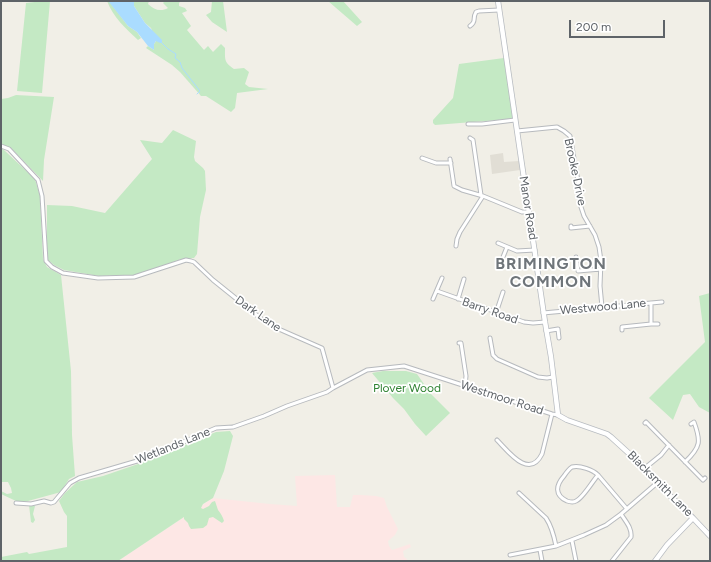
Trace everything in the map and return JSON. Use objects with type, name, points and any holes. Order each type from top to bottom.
[{"type":"street","name":"Manor Road","points":[[498,1],[558,415]]},
{"type":"street","points":[[470,26],[475,21],[474,15],[476,12],[499,10]]},
{"type":"street","points":[[468,124],[515,120]]},
{"type":"street","name":"Brooke Drive","points":[[517,131],[557,127],[570,136],[578,181],[580,204],[599,247],[601,261],[600,286],[602,307]]},
{"type":"street","points":[[456,246],[460,232],[482,196],[472,140],[470,138]]},
{"type":"street","name":"Dark Lane","points":[[1,146],[9,149],[38,180],[42,196],[46,261],[52,267],[63,272],[98,278],[134,277],[186,260],[194,262],[212,280],[264,321],[322,348],[333,388]]},
{"type":"street","points":[[422,158],[436,163],[451,161],[454,186],[522,212],[529,212]]},
{"type":"street","points":[[571,226],[571,228],[590,226]]},
{"type":"street","points":[[498,243],[517,251],[535,250]]},
{"type":"street","points":[[503,257],[507,247]]},
{"type":"street","points":[[576,257],[578,271],[601,269]]},
{"type":"street","points":[[434,299],[442,278]]},
{"type":"street","points":[[458,299],[464,279]]},
{"type":"street","name":"Barry Road","points":[[437,291],[524,322],[545,322]]},
{"type":"street","points":[[496,312],[503,292]]},
{"type":"street","name":"Westwood Lane","points":[[544,313],[662,302]]},
{"type":"street","points":[[651,303],[651,324]]},
{"type":"street","points":[[622,330],[622,327],[658,324]]},
{"type":"street","points":[[546,331],[558,329],[559,338]]},
{"type":"street","points":[[490,338],[493,355],[497,359],[538,377],[553,377]]},
{"type":"street","points":[[459,343],[461,343],[466,376],[465,386]]},
{"type":"street","name":"Westmoor Road","points":[[333,388],[367,370],[404,366],[558,415]]},
{"type":"street","name":"Wetlands Lane","points":[[16,503],[31,504],[44,501],[51,503],[54,502],[70,483],[79,478],[144,459],[216,428],[233,427],[327,392],[333,388]]},
{"type":"street","points":[[496,440],[521,463],[535,463],[542,454],[552,414]]},
{"type":"street","name":"Blacksmith Lane","points":[[558,415],[567,420],[607,434],[646,468],[657,483],[709,533]]},
{"type":"street","points":[[645,423],[646,422],[703,480]]},
{"type":"street","points":[[686,462],[696,451],[699,444],[698,434],[694,422]]},
{"type":"street","points":[[646,468],[669,445]]},
{"type":"street","points":[[598,475],[582,497],[577,501],[573,502],[565,500],[558,493],[558,484],[568,470],[581,467],[596,472],[627,509]]},
{"type":"street","points":[[510,555],[556,546],[584,536],[621,514],[657,483]]},
{"type":"street","points":[[519,493],[550,523],[556,546]]},
{"type":"street","points":[[612,561],[631,537],[632,533],[621,514]]},
{"type":"street","points":[[655,561],[693,518]]},
{"type":"street","points":[[572,540],[576,561]]},
{"type":"street","points":[[540,550],[542,561]]},
{"type":"shaded area","points":[[503,153],[504,162],[519,161],[520,170],[492,174],[490,155]]},
{"type":"shaded area","points":[[335,475],[337,507],[350,507],[353,495],[376,496],[384,498],[398,529],[395,535],[388,541],[389,546],[392,550],[410,544],[411,547],[403,551],[404,557],[407,559],[406,561],[118,561],[213,498],[297,506],[295,476]]},
{"type":"green space","points":[[50,1],[42,93],[17,91],[26,3]]},
{"type":"green space","points":[[107,1],[114,1],[110,2],[128,26],[137,32],[141,38],[138,40],[124,27],[116,17]]},
{"type":"green space","points":[[134,1],[149,1],[148,4],[150,6],[160,10],[168,8],[163,3],[165,1],[181,1],[179,6],[185,8],[187,11],[182,13],[191,26],[187,30],[204,50],[208,46],[213,52],[221,44],[225,48],[225,58],[228,64],[234,69],[244,68],[249,72],[245,84],[249,87],[268,89],[237,93],[235,108],[231,112],[206,96],[201,96],[172,65],[146,48],[148,46],[154,50],[154,44],[156,41],[151,28],[145,23],[134,6]]},
{"type":"green space","points":[[212,1],[223,1],[227,32],[212,22],[206,15],[211,12]]},
{"type":"green space","points":[[328,1],[343,1],[362,22],[357,26]]},
{"type":"green space","points":[[504,58],[513,118],[435,125],[433,123],[433,120],[453,98],[459,64]]},
{"type":"green space","points":[[16,95],[54,97],[44,160],[43,181],[11,148],[1,144],[1,99]]},
{"type":"green space","points":[[173,130],[196,141],[195,161],[205,171],[206,190],[200,217],[197,254],[194,258],[181,259],[135,275],[99,276],[64,270],[54,265],[47,259],[47,205],[72,206],[105,213],[152,159],[140,140],[162,143]]},
{"type":"green space","points":[[1,148],[35,179],[40,196],[43,259],[47,267],[61,275],[71,371],[72,435],[75,476],[69,479],[61,492],[23,502],[16,501],[1,494],[1,491],[7,494],[12,493],[8,482],[1,482]]},
{"type":"green space","points":[[710,293],[710,413],[699,407],[690,394],[683,395],[673,420],[649,398],[705,342],[699,296]]},
{"type":"green space","name":"Plover Wood","points":[[383,371],[406,371],[417,374],[431,394],[450,413],[426,436],[372,373]]},
{"type":"green space","points":[[230,431],[233,436],[224,471],[213,498],[203,504],[201,508],[203,509],[209,506],[215,501],[224,520],[222,523],[213,517],[209,518],[207,525],[203,528],[191,529],[184,517],[118,561],[1,561],[1,557],[27,552],[29,554],[67,547],[67,516],[59,501],[77,482],[103,476],[144,462],[216,432]]},
{"type":"green space","points":[[29,505],[35,506],[33,514],[35,520],[33,523],[31,522]]},
{"type":"water","points":[[134,1],[134,6],[145,23],[162,40],[162,43],[156,41],[154,44],[154,50],[148,46],[137,32],[128,26],[109,2]]},
{"type":"waterway","points":[[162,43],[176,54],[175,58],[180,62],[182,68],[200,91],[197,94]]},
{"type":"district","name":"BRIMINGTON COMMON","points":[[551,273]]}]
